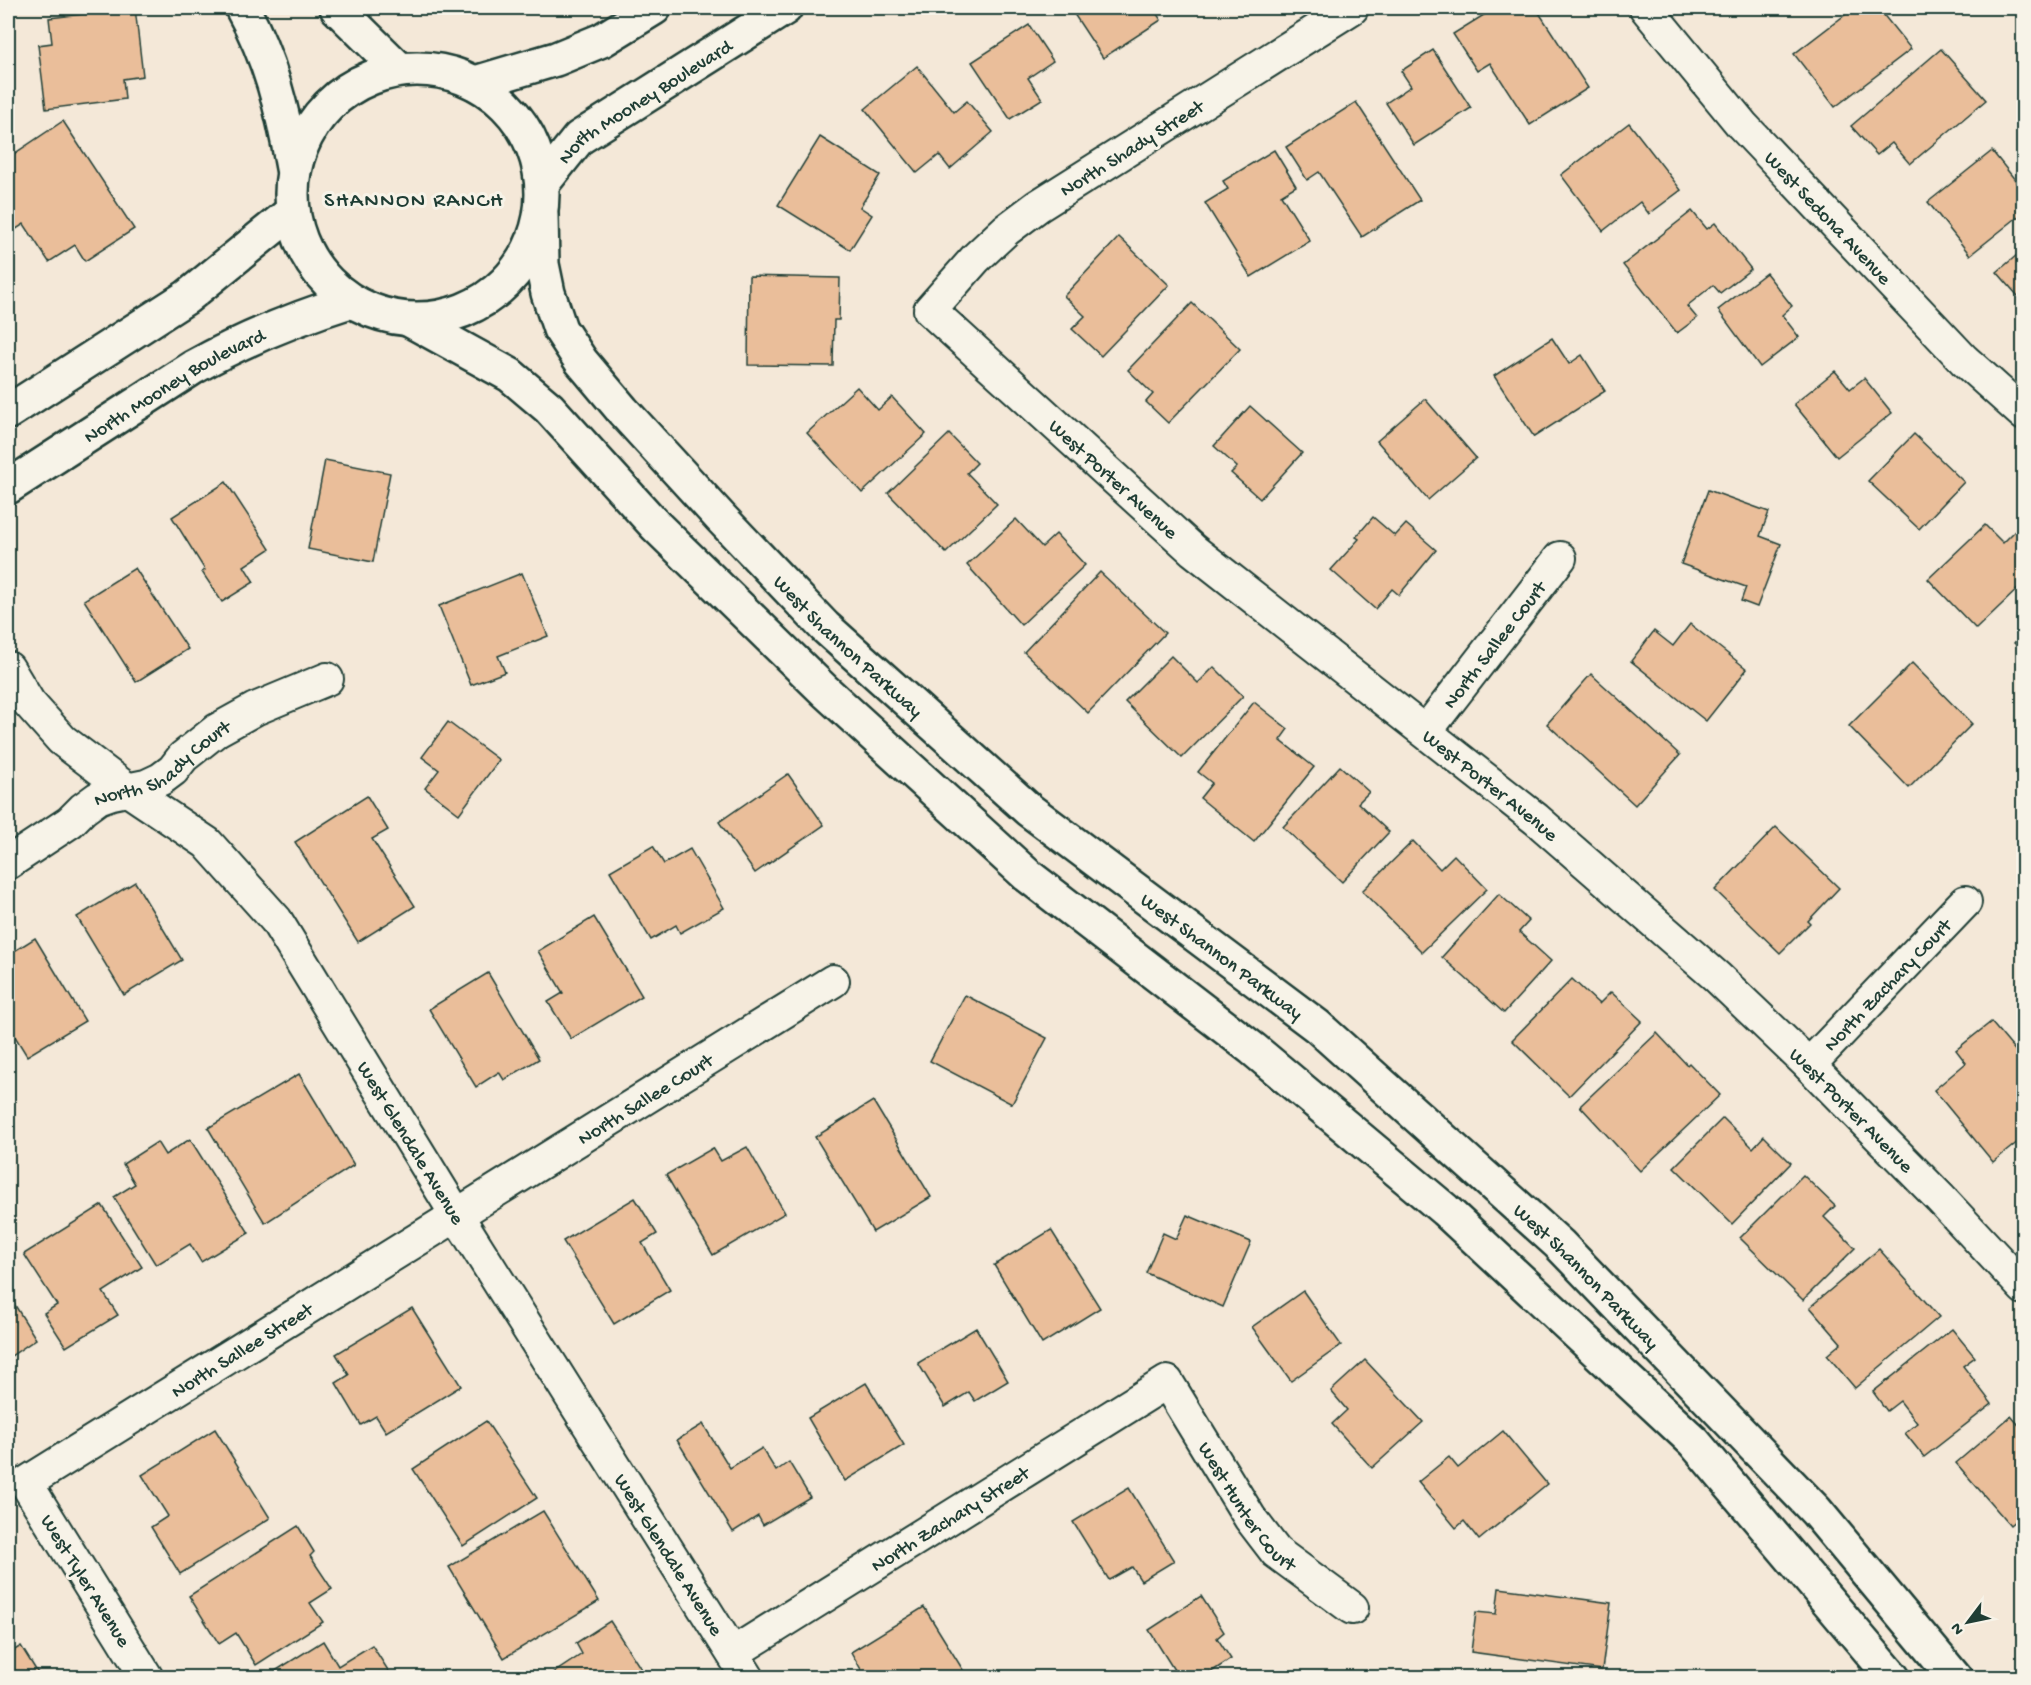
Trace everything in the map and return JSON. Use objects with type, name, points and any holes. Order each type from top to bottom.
[{"type":"street","points":[[242,8],[264,54],[277,90],[293,172],[292,211],[303,246],[323,277],[350,301],[379,314],[410,320],[446,317],[480,303],[509,281],[530,250],[541,215],[543,183],[532,142],[508,108],[475,83],[438,70],[399,69],[362,81],[330,103],[306,135],[293,172]]},
{"type":"street","points":[[337,8],[399,69]]},
{"type":"street","points":[[475,83],[556,59],[602,40],[654,8]]},
{"type":"street","name":"North Mooney Boulevard","points":[[543,183],[579,138],[785,8]]},
{"type":"street","name":"North Shady Street","points":[[930,310],[976,258],[1006,230],[1038,206],[1352,8]]},
{"type":"street","name":"West Sedona Avenue","points":[[1646,8],[1750,134],[1964,360],[2024,414]]},
{"type":"street","points":[[8,433],[19,405],[187,297],[292,211]]},
{"type":"street","name":"West Shannon Parkway","points":[[541,215],[542,264],[548,293],[560,329],[581,361],[623,411],[721,518],[817,618],[1029,810],[1317,1026],[1559,1244],[1816,1511],[1955,1677]]},
{"type":"street","name":"North Mooney Boulevard","points":[[8,487],[194,367],[301,317],[350,301]]},
{"type":"street","name":"West Porter Avenue","points":[[930,310],[1193,550],[1536,819],[1717,977],[1809,1065],[1940,1198],[2024,1288]]},
{"type":"street","points":[[410,320],[518,381],[549,408],[656,526],[825,691],[1027,875],[1253,1049],[1445,1210],[1694,1442],[1893,1677]]},
{"type":"street","name":"North Sallee Court","points":[[1426,731],[1560,558]]},
{"type":"street","name":"West Glendale Avenue","points":[[8,668],[29,703],[62,740],[128,790],[207,843],[276,920],[456,1214],[740,1665]]},
{"type":"street","name":"North Shady Court","points":[[8,863],[70,822],[98,798],[146,786],[161,779],[173,770],[183,757],[217,730],[255,710],[327,680]]},
{"type":"street","name":"North Zachary Court","points":[[1809,1065],[1965,902]]},
{"type":"street","name":"North Sallee Court","points":[[456,1214],[833,981]]},
{"type":"street","name":"North Sallee Street","points":[[26,1483],[456,1214]]},
{"type":"street","name":"North Zachary Street","points":[[740,1665],[1167,1382]]},
{"type":"street","name":"West Hunter Court","points":[[1167,1382],[1250,1518],[1276,1552],[1352,1608]]},
{"type":"street","name":"West Tyler Avenue","points":[[26,1483],[147,1677]]},
{"type":"building","points":[[135,8],[143,76],[123,79],[125,99],[46,109],[38,45],[52,43],[49,18]]},
{"type":"building","points":[[1070,8],[1153,8],[1161,20],[1103,58]]},
{"type":"building","points":[[1495,8],[1536,8],[1588,88],[1530,125],[1490,63],[1477,71],[1453,34]]},
{"type":"building","points":[[1854,8],[1878,8],[1911,49],[1835,107],[1794,54]]},
{"type":"building","points":[[1029,25],[1053,61],[1028,78],[1042,99],[1010,119],[972,62]]},
{"type":"building","points":[[1941,49],[1986,100],[1910,164],[1892,143],[1877,155],[1851,126]]},
{"type":"building","points":[[1433,50],[1471,108],[1414,145],[1386,103],[1411,86],[1401,71]]},
{"type":"building","points":[[917,66],[954,112],[967,101],[993,132],[950,169],[939,155],[917,173],[865,109]]},
{"type":"building","points":[[1356,102],[1420,200],[1362,237],[1319,172],[1307,180],[1286,147]]},
{"type":"building","points":[[63,121],[134,229],[85,261],[75,245],[49,262],[24,224],[10,233],[8,229],[8,158]]},
{"type":"building","points":[[1629,123],[1681,190],[1649,214],[1640,202],[1603,231],[1561,175]]},
{"type":"building","points":[[820,137],[880,175],[860,207],[872,215],[850,250],[778,205]]},
{"type":"building","points":[[1274,150],[1296,186],[1281,195],[1310,241],[1251,277],[1205,203],[1228,189],[1223,181]]},
{"type":"building","points":[[1992,151],[2024,191],[2024,212],[1970,255],[1928,202]]},
{"type":"building","points":[[1692,211],[1707,229],[1715,223],[1751,269],[1720,293],[1713,285],[1687,306],[1697,318],[1677,333],[1623,265]]},
{"type":"building","points":[[1119,237],[1169,285],[1101,356],[1072,329],[1085,316],[1064,296]]},
{"type":"building","points":[[2024,249],[2024,303],[1997,272]]},
{"type":"building","points":[[1766,273],[1792,306],[1782,315],[1799,337],[1760,367],[1718,310]]},
{"type":"building","points":[[749,276],[840,278],[839,320],[834,320],[833,366],[748,365]]},
{"type":"building","points":[[1192,303],[1240,349],[1168,423],[1146,402],[1153,394],[1128,370]]},
{"type":"building","points":[[1552,338],[1569,364],[1582,355],[1605,391],[1534,437],[1494,376]]},
{"type":"building","points":[[1835,371],[1850,389],[1864,378],[1892,413],[1837,457],[1794,404]]},
{"type":"building","points":[[857,387],[878,410],[892,397],[926,434],[862,493],[807,433]]},
{"type":"building","points":[[1425,399],[1476,458],[1428,500],[1377,441]]},
{"type":"building","points":[[1250,406],[1302,453],[1260,499],[1231,473],[1237,467],[1214,446]]},
{"type":"building","points":[[949,434],[977,463],[967,473],[997,504],[946,553],[888,493]]},
{"type":"building","points":[[1914,434],[1964,482],[1919,529],[1868,481]]},
{"type":"building","points":[[325,460],[390,473],[373,562],[308,549]]},
{"type":"building","points":[[226,482],[270,549],[244,566],[254,582],[222,602],[202,572],[205,570],[172,517]]},
{"type":"building","points":[[1708,490],[1769,512],[1760,536],[1781,544],[1757,607],[1741,601],[1746,587],[1681,564]]},
{"type":"building","points":[[1373,517],[1395,536],[1406,524],[1436,550],[1399,595],[1392,589],[1375,609],[1331,570],[1359,539],[1356,537]]},
{"type":"building","points":[[1016,519],[1042,547],[1056,534],[1085,565],[1021,625],[967,565]]},
{"type":"building","points":[[1985,525],[2003,543],[2017,529],[2024,536],[2024,583],[1976,629],[1928,579]]},
{"type":"building","points":[[135,568],[188,649],[136,682],[84,600]]},
{"type":"building","points":[[1100,572],[1165,633],[1088,713],[1024,652]]},
{"type":"building","points":[[522,573],[548,636],[498,656],[505,672],[471,685],[439,606]]},
{"type":"building","points":[[1690,624],[1747,669],[1706,721],[1631,661],[1654,631],[1673,646]]},
{"type":"building","points":[[2024,632],[2024,652],[2014,643]]},
{"type":"building","points":[[1171,656],[1198,683],[1214,667],[1243,696],[1182,758],[1125,702]]},
{"type":"building","points":[[1912,663],[1972,724],[1909,788],[1849,726]]},
{"type":"building","points":[[1591,674],[1680,755],[1635,805],[1547,724]]},
{"type":"building","points":[[1254,702],[1288,729],[1280,740],[1314,767],[1254,842],[1200,798],[1212,783],[1198,772]]},
{"type":"building","points":[[448,722],[499,760],[459,814],[425,788],[439,770],[422,757]]},
{"type":"building","points":[[1340,766],[1369,792],[1358,803],[1389,832],[1342,882],[1283,827]]},
{"type":"building","points":[[788,774],[824,825],[755,873],[719,822]]},
{"type":"building","points":[[367,796],[388,830],[372,839],[415,906],[358,942],[295,842]]},
{"type":"building","points":[[1776,827],[1839,888],[1808,921],[1810,923],[1780,953],[1715,890]]},
{"type":"building","points":[[1413,841],[1440,869],[1454,855],[1487,889],[1422,952],[1362,891]]},
{"type":"building","points":[[653,846],[664,864],[690,849],[724,908],[680,933],[676,925],[651,940],[610,871]]},
{"type":"building","points":[[135,882],[182,960],[124,995],[77,917]]},
{"type":"building","points":[[1499,894],[1529,921],[1519,932],[1551,961],[1504,1013],[1442,957]]},
{"type":"building","points":[[594,917],[642,996],[571,1039],[548,1002],[563,993],[538,951]]},
{"type":"building","points":[[35,938],[85,1021],[27,1056],[8,1025],[8,973],[10,972],[8,955]]},
{"type":"building","points":[[488,973],[539,1059],[504,1080],[499,1072],[476,1087],[429,1009]]},
{"type":"building","points":[[1572,979],[1599,1004],[1611,992],[1642,1021],[1569,1096],[1512,1040]]},
{"type":"building","points":[[965,995],[1047,1038],[1012,1104],[930,1061]]},
{"type":"building","points":[[1991,1022],[2024,1061],[2024,1137],[1993,1162],[1934,1090],[1966,1063],[1956,1050]]},
{"type":"building","points":[[1657,1033],[1720,1095],[1640,1171],[1580,1106]]},
{"type":"building","points":[[299,1074],[354,1165],[265,1223],[208,1128]]},
{"type":"building","points":[[873,1101],[931,1197],[873,1232],[815,1137]]},
{"type":"building","points":[[1723,1118],[1753,1148],[1764,1136],[1791,1163],[1732,1224],[1674,1167]]},
{"type":"building","points":[[190,1139],[249,1233],[201,1262],[190,1244],[156,1265],[114,1197],[135,1184],[123,1164],[157,1142],[165,1155]]},
{"type":"building","points":[[747,1147],[785,1213],[713,1255],[666,1175],[713,1148],[721,1161]]},
{"type":"building","points":[[1803,1175],[1835,1206],[1824,1217],[1855,1248],[1803,1300],[1740,1238]]},
{"type":"building","points":[[635,1198],[657,1234],[642,1243],[670,1290],[614,1324],[563,1241]]},
{"type":"building","points":[[102,1205],[142,1267],[103,1292],[118,1315],[66,1347],[44,1313],[57,1305],[24,1254]]},
{"type":"building","points":[[1187,1215],[1251,1242],[1223,1307],[1146,1273],[1163,1233],[1176,1239]]},
{"type":"building","points":[[1051,1230],[1100,1308],[1042,1344],[994,1265]]},
{"type":"building","points":[[1879,1249],[1939,1317],[1855,1388],[1827,1355],[1841,1343],[1810,1307]]},
{"type":"building","points":[[1303,1291],[1341,1345],[1291,1381],[1252,1327]]},
{"type":"building","points":[[8,1294],[36,1339],[8,1358]]},
{"type":"building","points":[[412,1308],[461,1386],[386,1432],[376,1416],[361,1425],[336,1383],[349,1375],[336,1354]]},
{"type":"building","points":[[976,1328],[1008,1381],[975,1401],[969,1392],[945,1407],[918,1363]]},
{"type":"building","points":[[1952,1329],[1975,1357],[1963,1366],[1992,1404],[1924,1457],[1905,1433],[1917,1423],[1900,1401],[1887,1411],[1873,1392]]},
{"type":"building","points":[[1365,1360],[1423,1422],[1372,1468],[1332,1424],[1347,1410],[1331,1391]]},
{"type":"building","points":[[866,1383],[904,1445],[845,1481],[808,1418]]},
{"type":"building","points":[[2011,1416],[2024,1431],[2024,1513],[2010,1525],[1956,1463]]},
{"type":"building","points":[[486,1421],[537,1498],[463,1546],[413,1469]]},
{"type":"building","points":[[703,1424],[730,1468],[762,1448],[776,1471],[789,1462],[810,1497],[763,1525],[758,1516],[733,1532],[677,1440]]},
{"type":"building","points":[[215,1429],[270,1518],[180,1574],[151,1527],[168,1516],[142,1475]]},
{"type":"building","points":[[1503,1431],[1547,1484],[1479,1540],[1464,1521],[1456,1528],[1418,1482],[1449,1457],[1458,1468]]},
{"type":"building","points":[[1129,1488],[1174,1561],[1141,1581],[1132,1567],[1109,1580],[1073,1522]]},
{"type":"building","points":[[543,1511],[599,1601],[504,1658],[449,1567]]},
{"type":"building","points":[[298,1526],[314,1552],[310,1556],[332,1589],[310,1603],[323,1622],[256,1665],[236,1633],[219,1644],[189,1596]]},
{"type":"building","points":[[1499,1588],[1611,1603],[1602,1670],[1471,1652],[1476,1612],[1496,1614]]},
{"type":"building","points":[[1201,1596],[1224,1632],[1217,1638],[1231,1659],[1202,1678],[1179,1678],[1149,1630]]},
{"type":"building","points":[[924,1607],[968,1678],[866,1678],[851,1652]]},
{"type":"building","points":[[610,1621],[641,1669],[636,1672],[640,1678],[546,1678],[582,1654],[576,1643]]},
{"type":"building","points":[[323,1641],[338,1666],[372,1645],[393,1678],[264,1678]]},
{"type":"building","points":[[21,1646],[41,1678],[8,1678],[8,1654]]},
{"type":"district","name":"SHANNON RANCH","points":[[414,198]]}]
